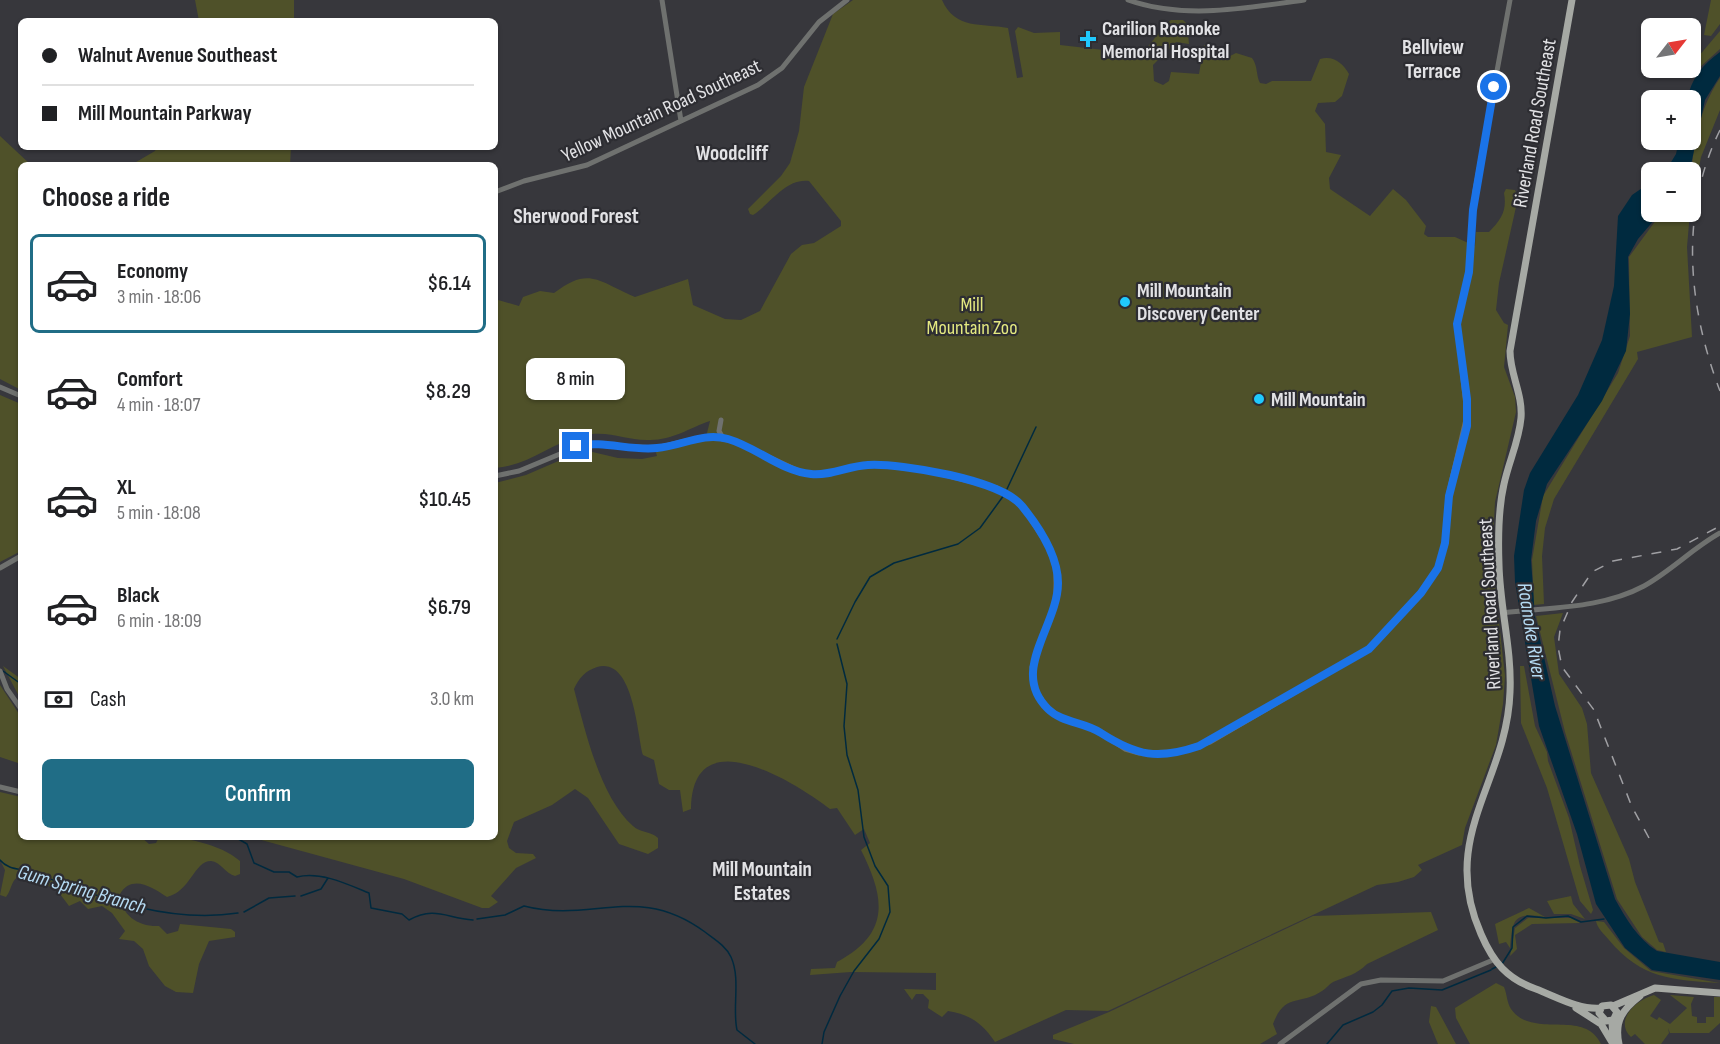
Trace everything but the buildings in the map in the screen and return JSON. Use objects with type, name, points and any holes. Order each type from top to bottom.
[{"type":"main road","name":"Riverland Road Southeast","points":[[1572,0],[1510,351],[1511,367],[1521,411],[1501,505],[1499,568],[1507,613],[1509,710],[1501,748],[1473,820],[1467,856],[1471,905],[1493,960],[1518,982],[1581,1006],[1602,1019],[1615,1042]]},
{"type":"main road","name":"Riverland Road Southeast","points":[[1581,1006],[1601,1008],[1608,1004],[1615,1009],[1627,1000],[1651,989]]},
{"type":"main road","points":[[1615,1042],[1619,1018],[1624,1009],[1651,989],[1720,993]]},
{"type":"main road","points":[[1561,999],[1596,1019],[1615,1042]]},
{"type":"main road","points":[[1601,1008],[1602,1019],[1613,1020]]},
{"type":"main road","points":[[1615,1009],[1613,1020],[1615,1042]]},
{"type":"street","points":[[662,0],[681,121]]},
{"type":"street","name":"Yellow Mountain Road Southeast","points":[[498,191],[524,181],[579,168],[758,85],[775,74],[819,22],[847,0]]},
{"type":"street","points":[[1128,0],[1160,8],[1192,12],[1304,0]]},
{"type":"street","points":[[498,475],[519,471],[584,444],[656,448],[705,437],[723,438],[802,473],[828,474],[870,465],[936,472],[991,485],[1011,495],[1022,506],[1040,532],[1056,569],[1056,602],[1032,667],[1034,686],[1042,703],[1056,716],[1095,729],[1131,751],[1159,754],[1190,749],[1220,736],[1369,649],[1421,593],[1434,576],[1443,554],[1449,496],[1467,426],[1467,399],[1457,332],[1469,272],[1475,191],[1510,0]]},
{"type":"street","points":[[0,387],[18,395]]},
{"type":"street","points":[[721,420],[719,431],[723,438]]},
{"type":"street","points":[[1507,613],[1606,601],[1630,592],[1662,575],[1720,533]]},
{"type":"street","points":[[0,568],[18,558]]},
{"type":"street","points":[[0,671],[7,689],[18,705]]},
{"type":"street","points":[[0,787],[18,791]]},
{"type":"street","points":[[1280,1044],[1361,984],[1381,980],[1443,981],[1470,972],[1493,960]]},
{"type":"green space","points":[[195,0],[294,0],[294,18],[198,18]]},
{"type":"green space","name":"Mill Mountain Zoo","points":[[853,0],[942,0],[948,10],[962,21],[1008,28],[1017,78],[1023,77],[1015,31],[1018,27],[1034,33],[1060,32],[1060,45],[1139,54],[1171,20],[1183,20],[1187,24],[1189,44],[1176,42],[1153,65],[1154,81],[1163,85],[1169,81],[1171,72],[1199,74],[1204,45],[1208,47],[1215,59],[1222,60],[1236,53],[1252,58],[1260,83],[1266,84],[1272,81],[1311,81],[1320,59],[1333,59],[1344,66],[1349,74],[1342,96],[1335,102],[1318,103],[1315,111],[1325,124],[1326,152],[1341,155],[1329,178],[1330,189],[1370,216],[1393,189],[1406,200],[1426,226],[1424,234],[1428,237],[1455,237],[1475,246],[1476,232],[1489,232],[1500,218],[1504,209],[1506,189],[1515,190],[1518,198],[1499,283],[1496,310],[1504,323],[1508,325],[1504,367],[1515,397],[1516,412],[1495,502],[1493,537],[1494,577],[1505,676],[1503,704],[1496,745],[1465,828],[1462,845],[1418,865],[1422,870],[1414,877],[1377,885],[1108,1011],[1066,1010],[995,1042],[980,1025],[970,1018],[948,1011],[942,1017],[928,1008],[929,1000],[923,994],[916,994],[912,1000],[904,989],[936,990],[936,973],[851,972],[810,975],[811,969],[835,968],[837,962],[855,951],[867,939],[875,926],[878,899],[875,884],[861,850],[870,843],[864,829],[855,835],[837,808],[830,809],[793,784],[747,764],[726,762],[708,767],[696,782],[691,809],[683,812],[680,790],[669,790],[659,784],[654,760],[643,755],[632,699],[619,674],[609,667],[597,667],[589,671],[580,678],[574,689],[595,762],[611,798],[633,826],[658,838],[658,848],[648,854],[619,844],[588,798],[575,789],[552,805],[514,822],[507,841],[509,848],[516,853],[533,854],[536,858],[516,868],[491,896],[498,902],[489,908],[482,908],[404,879],[261,840],[498,840],[498,482],[526,475],[584,450],[618,458],[642,459],[657,456],[655,449],[706,437],[710,421],[674,436],[658,439],[641,440],[609,434],[581,436],[529,459],[498,468],[498,300],[519,306],[523,297],[540,291],[554,293],[576,280],[585,278],[602,282],[635,297],[688,279],[693,305],[725,319],[741,320],[760,311],[791,254],[802,245],[814,243],[841,226],[841,221],[809,181],[793,183],[786,187],[753,215],[748,209],[781,176],[790,163],[799,131],[804,87],[833,14]]},
{"type":"green space","points":[[1711,0],[1720,0],[1720,24],[1711,36],[1704,35]]},
{"type":"green space","points":[[1720,31],[1720,49],[1701,66],[1701,54]]},
{"type":"green space","points":[[1720,78],[1720,110],[1700,162],[1693,162],[1694,150],[1701,150],[1701,118]]},
{"type":"green space","points":[[0,136],[28,162],[18,162],[18,388],[0,379]]},
{"type":"green space","points":[[291,150],[290,162],[136,162],[155,151]]},
{"type":"green space","points":[[1655,222],[1689,222],[1687,247],[1692,337],[1637,352],[1638,359],[1554,499],[1545,528],[1542,556],[1544,604],[1534,605],[1532,560],[1543,496],[1618,373],[1630,336],[1629,257]]},
{"type":"green space","points":[[0,395],[18,403],[18,553],[0,562]]},
{"type":"green space","points":[[1563,613],[1554,637],[1559,674],[1582,708],[1587,724],[1591,773],[1629,859],[1635,882],[1659,942],[1663,943],[1666,952],[1657,950],[1642,937],[1617,899],[1565,732],[1536,616]]},
{"type":"green space","points":[[3,666],[18,677],[18,694]]},
{"type":"green space","points":[[1520,666],[1524,666],[1535,726],[1547,752],[1548,761],[1569,818],[1593,910],[1591,914],[1580,901],[1547,788],[1521,723]]},
{"type":"green space","points":[[0,685],[18,712],[18,763],[0,757]]},
{"type":"green space","points":[[0,792],[18,796],[18,840],[144,840],[149,844],[156,843],[158,840],[189,840],[213,846],[240,861],[240,874],[235,876],[215,862],[205,862],[175,894],[167,897],[149,886],[136,884],[125,888],[120,894],[121,902],[132,919],[145,925],[159,926],[167,934],[178,931],[180,924],[231,929],[235,932],[235,937],[209,941],[199,964],[193,993],[176,992],[165,986],[149,966],[143,949],[134,941],[119,939],[125,931],[112,913],[102,906],[88,909],[80,901],[69,906],[57,890],[23,874],[14,881],[6,897],[0,895],[5,870],[0,860]]},
{"type":"green space","points":[[1571,896],[1573,904],[1585,919],[1571,914],[1554,914],[1547,901]]},
{"type":"green space","points":[[1529,908],[1545,917],[1520,917],[1516,920],[1512,931],[1510,948],[1506,942],[1499,944],[1495,924]]},
{"type":"green space","points":[[1431,912],[1438,930],[1367,964],[1314,995],[1288,1003],[1273,1024],[1277,1034],[1260,1044],[1074,1044],[1053,1039],[1053,1035],[1109,1012],[1313,916]]},
{"type":"green space","points":[[1528,918],[1571,918],[1580,923],[1532,924],[1515,935],[1517,949],[1510,956],[1515,928]]},
{"type":"green space","points":[[1596,921],[1604,922],[1624,948],[1651,971],[1720,983],[1672,978],[1646,970],[1621,953],[1601,931]]},
{"type":"green space","points":[[1496,983],[1504,987],[1511,1009],[1520,1018],[1532,1022],[1583,1028],[1593,1033],[1601,1044],[1470,1044],[1456,1018],[1455,1008]]},
{"type":"green space","points":[[1654,995],[1661,1000],[1650,1016],[1657,1020],[1659,1017],[1670,1024],[1687,1008],[1670,995],[1694,997],[1691,1004],[1692,1016],[1697,1017],[1697,1023],[1706,1023],[1706,1017],[1714,1017],[1714,997],[1720,997],[1720,1023],[1709,1033],[1670,1033],[1668,1028],[1669,1033],[1661,1044],[1645,1044],[1635,1034],[1631,1037],[1626,1031],[1626,1018],[1640,1001]]},
{"type":"green space","points":[[1431,1006],[1436,1007],[1456,1044],[1438,1044],[1429,1022]]},
{"type":"water","points":[[1720,52],[1720,76],[1705,100],[1701,118],[1701,90],[1690,90],[1695,78],[1701,78],[1701,70]]},
{"type":"water","points":[[1677,150],[1694,150],[1692,162],[1671,162]]},
{"type":"water","name":"Roanoke River","points":[[1641,189],[1641,222],[1652,222],[1638,239],[1628,257],[1630,314],[1626,351],[1602,401],[1547,484],[1536,521],[1531,560],[1535,617],[1555,706],[1615,899],[1633,928],[1650,946],[1657,951],[1720,962],[1720,980],[1652,970],[1625,948],[1596,904],[1577,834],[1539,726],[1515,582],[1514,556],[1524,490],[1530,473],[1578,395],[1602,340],[1614,286],[1618,216],[1632,195]]},
{"type":"waterway","points":[[1007,489],[1036,427]]},
{"type":"waterway","points":[[837,639],[870,577],[894,563],[958,544],[980,528],[1004,495]]},
{"type":"waterway","points":[[822,1044],[824,1032],[840,996],[854,971],[879,939],[890,912],[888,886],[875,866],[864,837],[858,790],[847,755],[844,726],[847,684],[837,644]]},
{"type":"waterway","points":[[3,671],[18,682]]},
{"type":"waterway","name":"Gum Spring Branch","points":[[240,840],[247,844],[254,863],[274,872],[289,872],[297,877],[324,877],[352,886],[369,893],[371,908],[402,914],[409,920],[434,913],[473,920]]},
{"type":"waterway","name":"Gum Spring Branch","points":[[0,860],[12,868],[29,871],[108,899],[159,912],[185,915],[238,913]]},
{"type":"waterway","name":"Gum Spring Branch","points":[[301,896],[321,889],[328,878]]},
{"type":"waterway","name":"Gum Spring Branch","points":[[244,912],[269,898],[295,896]]},
{"type":"waterway","name":"Gum Spring Branch","points":[[477,919],[505,915],[524,906],[572,911],[636,907],[658,909],[681,917],[720,943],[729,953],[734,966],[736,984],[737,1030],[755,1044]]},
{"type":"waterway","points":[[1502,964],[1512,948],[1513,927],[1527,916],[1546,918],[1568,916],[1581,922],[1604,919]]},
{"type":"waterway","points":[[1492,969],[1496,967]]},
{"type":"waterway","points":[[1327,1044],[1343,1025],[1373,1012],[1382,1005],[1392,991],[1409,988],[1442,990],[1491,970]]},
{"type":"railway","points":[[1720,130],[1707,162],[1698,194],[1693,260],[1695,293],[1701,326],[1720,391]]},
{"type":"railway","points":[[1649,838],[1632,807],[1594,710],[1562,667],[1558,647],[1560,630],[1572,602],[1592,572],[1613,561],[1677,549],[1720,526]]},
{"type":"place","name":"Carilion Roanoke Memorial Hospital","points":[[1088,39]]},
{"type":"place","name":"Mill Mountain Discovery Center","points":[[1125,302]]},
{"type":"place","name":"Mill Mountain","points":[[1259,399]]},
{"type":"district","name":"Bellview Terrace","points":[[1433,59]]},
{"type":"district","name":"Woodcliff","points":[[732,153]]},
{"type":"district","name":"Sherwood Forest","points":[[576,216]]},
{"type":"district","name":"Mill Mountain Estates","points":[[762,881]]},
{"type":"route","points":[[576,446],[601,444],[660,448],[699,438],[714,437],[747,446],[802,473],[819,475],[857,466],[880,465],[936,472],[965,481],[991,485],[1004,491],[1017,500],[1027,513],[1048,546],[1056,569],[1058,592],[1054,611],[1032,667],[1034,686],[1042,703],[1056,716],[1089,726],[1125,749],[1139,753],[1170,753],[1210,742],[1369,649],[1428,585],[1438,568],[1445,543],[1449,496],[1467,426],[1468,408],[1457,324],[1469,272],[1475,191],[1494,87]]}]
